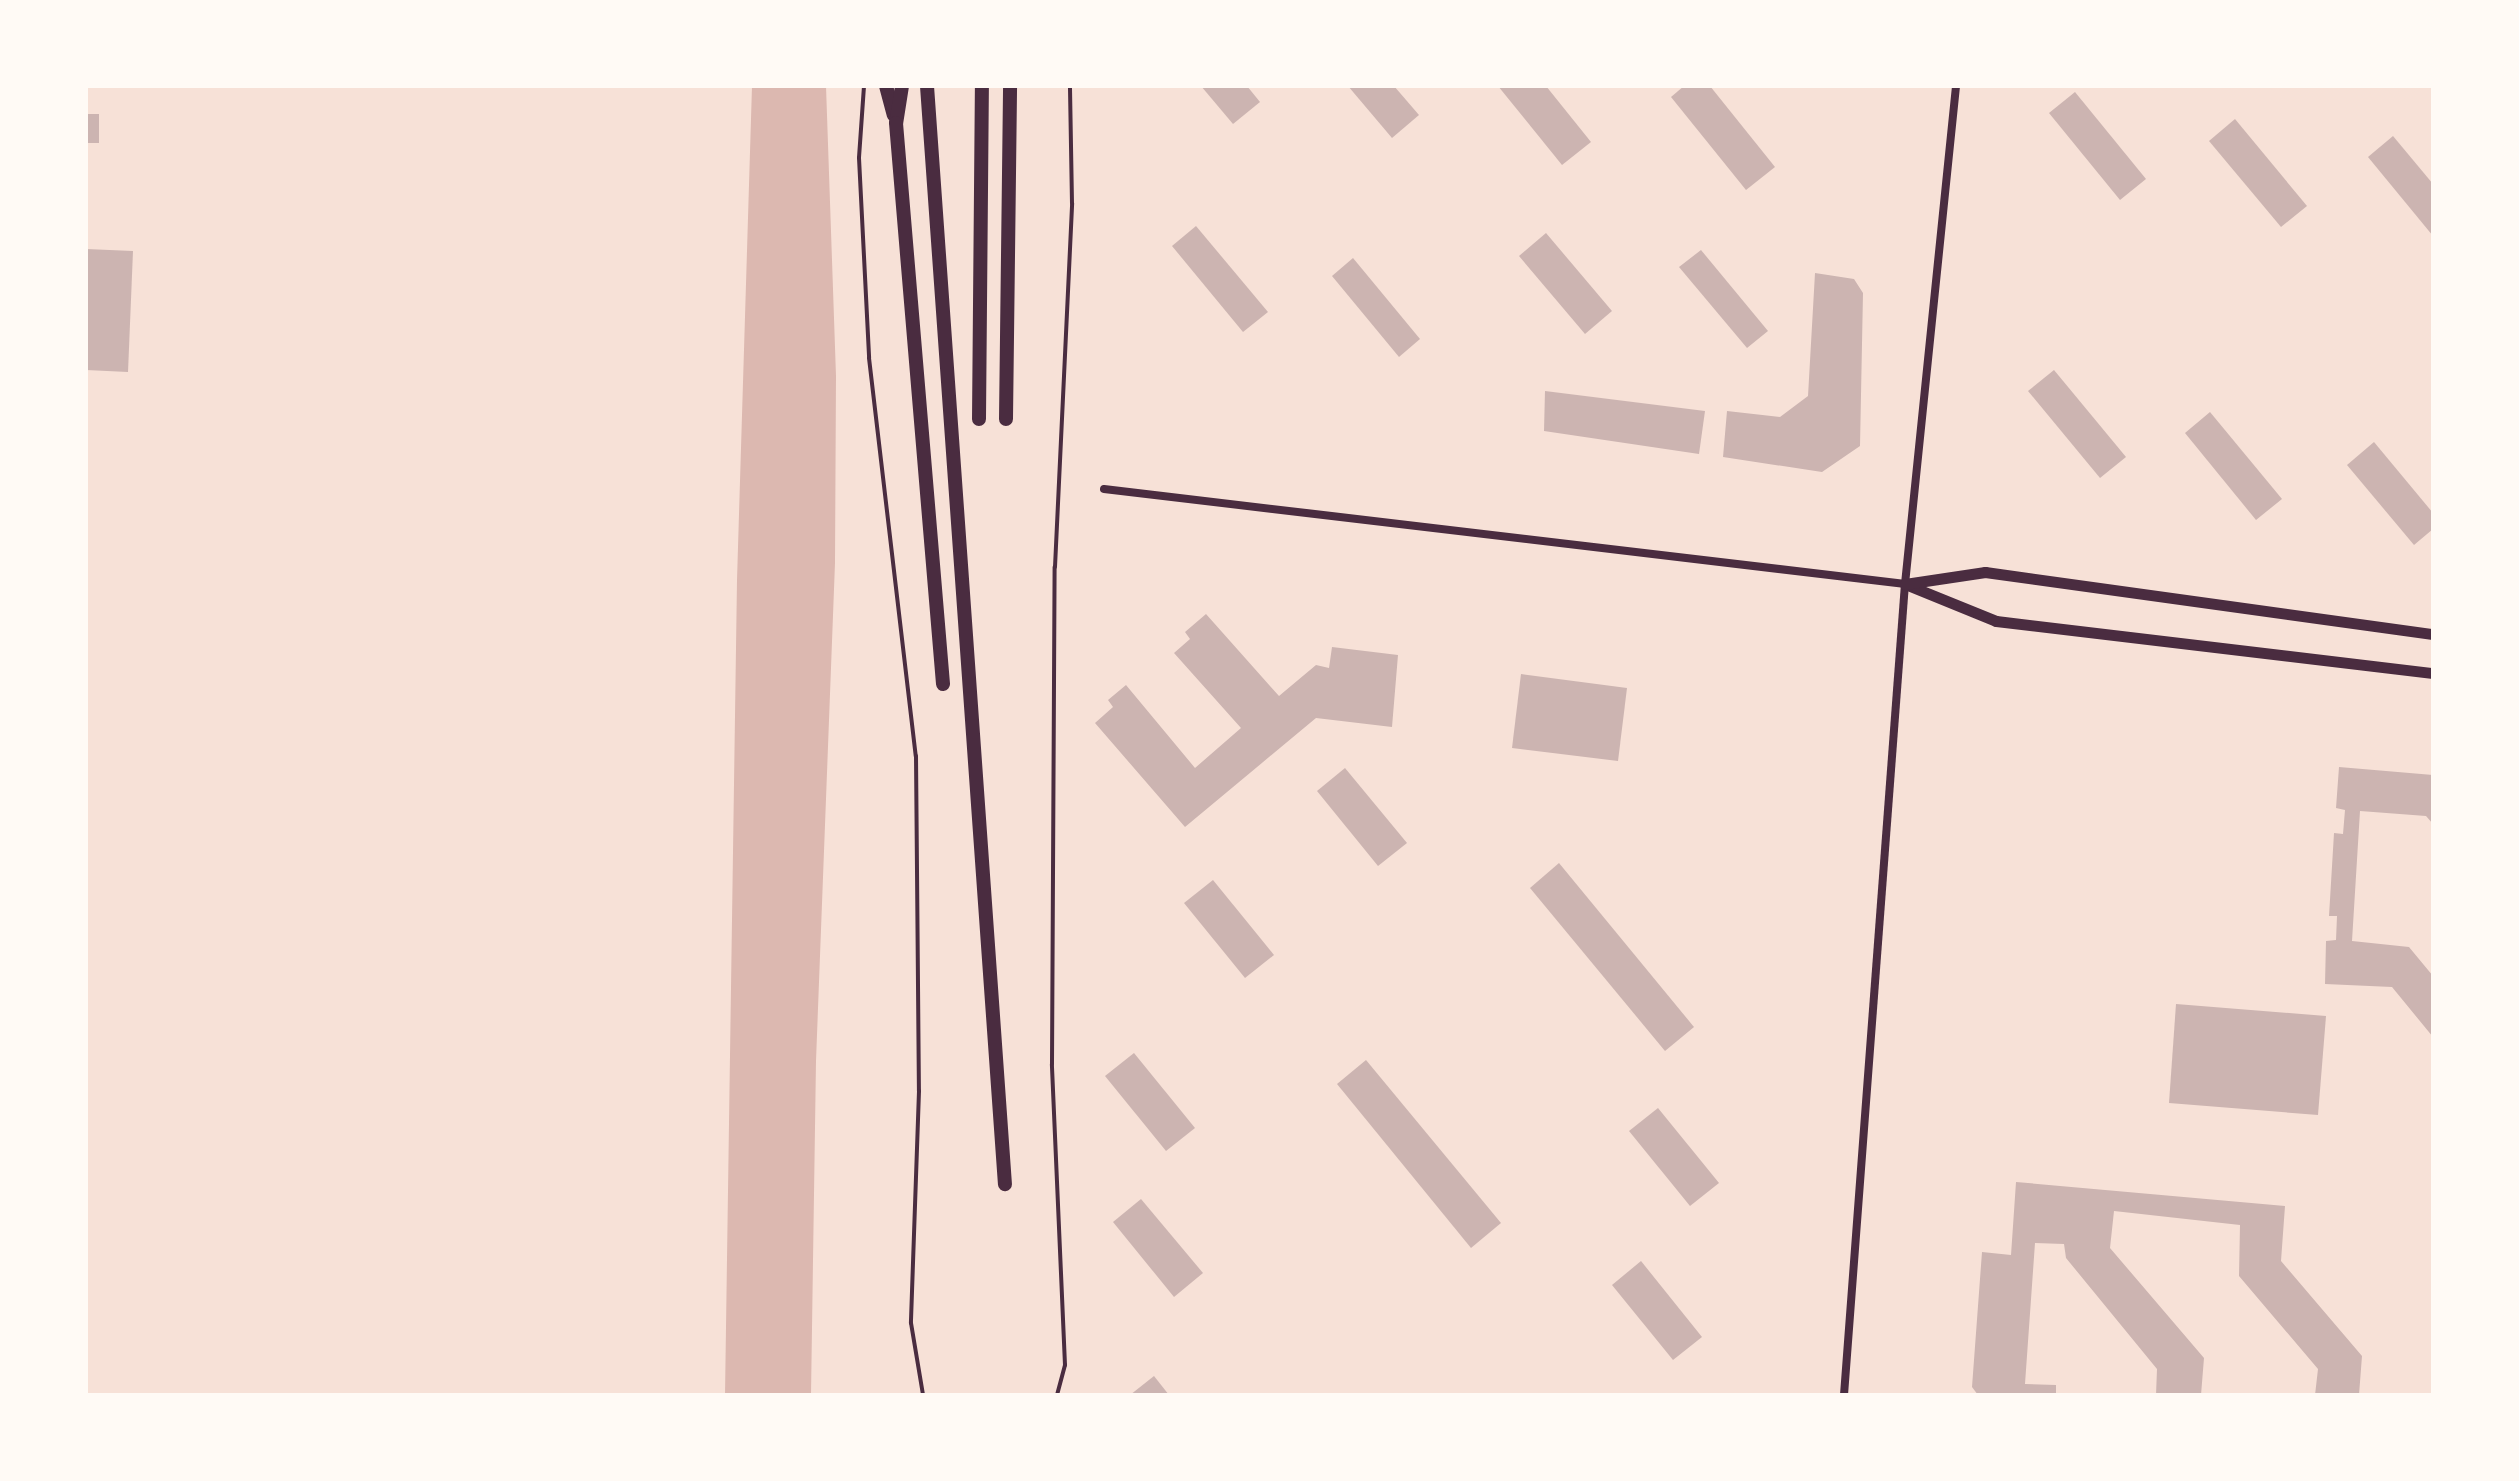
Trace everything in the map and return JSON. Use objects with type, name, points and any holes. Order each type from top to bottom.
[{"type":"highway","points":[[886,86],[896,123],[943,684]]},
{"type":"highway","points":[[896,123],[902,86]]},
{"type":"highway","points":[[927,86],[950,477],[1005,1184]]},
{"type":"highway","points":[[979,419],[982,86]]},
{"type":"highway","points":[[1006,419],[1010,86]]},
{"type":"street","points":[[1844,1395],[1905,584],[1956,86]]},
{"type":"street","points":[[1104,489],[1905,584],[1985,572],[2433,634]]},
{"type":"street","points":[[1905,584],[1996,621],[2433,673]]},
{"type":"lane","points":[[864,86],[859,158],[869,358],[916,756],[919,1091],[911,1323],[923,1395]]},
{"type":"lane","points":[[1057,1395],[1065,1365],[1052,1064],[1055,567],[1072,203],[1070,86]]},
{"type":"shaded area","points":[[752,86],[826,86],[836,376],[835,563],[816,1061],[811,1395],[725,1395],[737,580]]},
{"type":"building","points":[[1201,86],[1247,86],[1260,102],[1233,124]]},
{"type":"building","points":[[1348,86],[1394,86],[1419,115],[1392,138]]},
{"type":"building","points":[[1498,86],[1546,86],[1591,142],[1562,165]]},
{"type":"building","points":[[1684,86],[1710,86],[1775,167],[1746,190],[1671,97]]},
{"type":"building","points":[[2075,92],[2146,179],[2120,200],[2049,113]]},
{"type":"building","points":[[86,114],[99,114],[99,143],[86,143]]},
{"type":"building","points":[[2235,119],[2307,206],[2281,227],[2209,141]]},
{"type":"building","points":[[2393,136],[2433,184],[2433,236],[2368,157]]},
{"type":"building","points":[[1196,226],[1268,312],[1243,332],[1172,246]]},
{"type":"building","points":[[1546,233],[1612,311],[1585,334],[1519,256]]},
{"type":"building","points":[[86,249],[133,251],[128,372],[86,370]]},
{"type":"building","points":[[1701,250],[1768,331],[1747,348],[1679,267]]},
{"type":"building","points":[[1353,258],[1420,339],[1399,357],[1332,276]]},
{"type":"building","points":[[1815,273],[1854,279],[1863,293],[1860,446],[1822,472],[1723,457],[1727,411],[1780,417],[1808,396]]},
{"type":"building","points":[[2054,370],[2126,457],[2100,478],[2028,391]]},
{"type":"building","points":[[1545,391],[1705,411],[1699,454],[1544,431]]},
{"type":"building","points":[[2210,412],[2282,499],[2256,520],[2185,433]]},
{"type":"building","points":[[2374,442],[2433,513],[2433,529],[2414,545],[2347,465]]},
{"type":"building","points":[[1206,614],[1279,696],[1316,665],[1329,668],[1332,647],[1398,655],[1392,727],[1316,718],[1185,827],[1095,723],[1113,707],[1108,700],[1126,685],[1195,768],[1241,728],[1174,653],[1190,639],[1185,632]]},
{"type":"building","points":[[1521,674],[1627,688],[1618,761],[1512,748]]},
{"type":"building","points":[[2339,767],[2433,775],[2433,824],[2426,816],[2360,811],[2352,941],[2409,947],[2433,976],[2433,1037],[2392,987],[2325,984],[2326,941],[2336,940],[2337,916],[2329,916],[2334,833],[2343,834],[2345,810],[2336,808]]},
{"type":"building","points":[[1345,768],[1407,843],[1378,866],[1317,791]]},
{"type":"building","points":[[1559,863],[1694,1027],[1665,1051],[1530,888]]},
{"type":"building","points":[[1213,880],[1274,955],[1245,978],[1184,903]]},
{"type":"building","points":[[2176,1004],[2326,1016],[2318,1115],[2169,1103]]},
{"type":"building","points":[[1134,1053],[1195,1128],[1166,1151],[1105,1076]]},
{"type":"building","points":[[1366,1060],[1501,1223],[1471,1248],[1337,1084]]},
{"type":"building","points":[[1658,1108],[1719,1183],[1690,1206],[1629,1131]]},
{"type":"building","points":[[2016,1182],[2285,1206],[2281,1261],[2362,1356],[2359,1395],[2315,1395],[2318,1369],[2239,1276],[2240,1225],[2114,1211],[2110,1248],[2204,1358],[2201,1395],[2156,1395],[2157,1369],[2066,1258],[2064,1244],[2035,1243],[2025,1384],[2056,1385],[2056,1395],[1978,1395],[1972,1387],[1982,1252],[2011,1255]]},
{"type":"building","points":[[1141,1199],[1203,1273],[1174,1297],[1113,1222]]},
{"type":"building","points":[[1641,1261],[1702,1337],[1673,1360],[1612,1285]]},
{"type":"building","points":[[1154,1376],[1169,1395],[1130,1395]]}]
